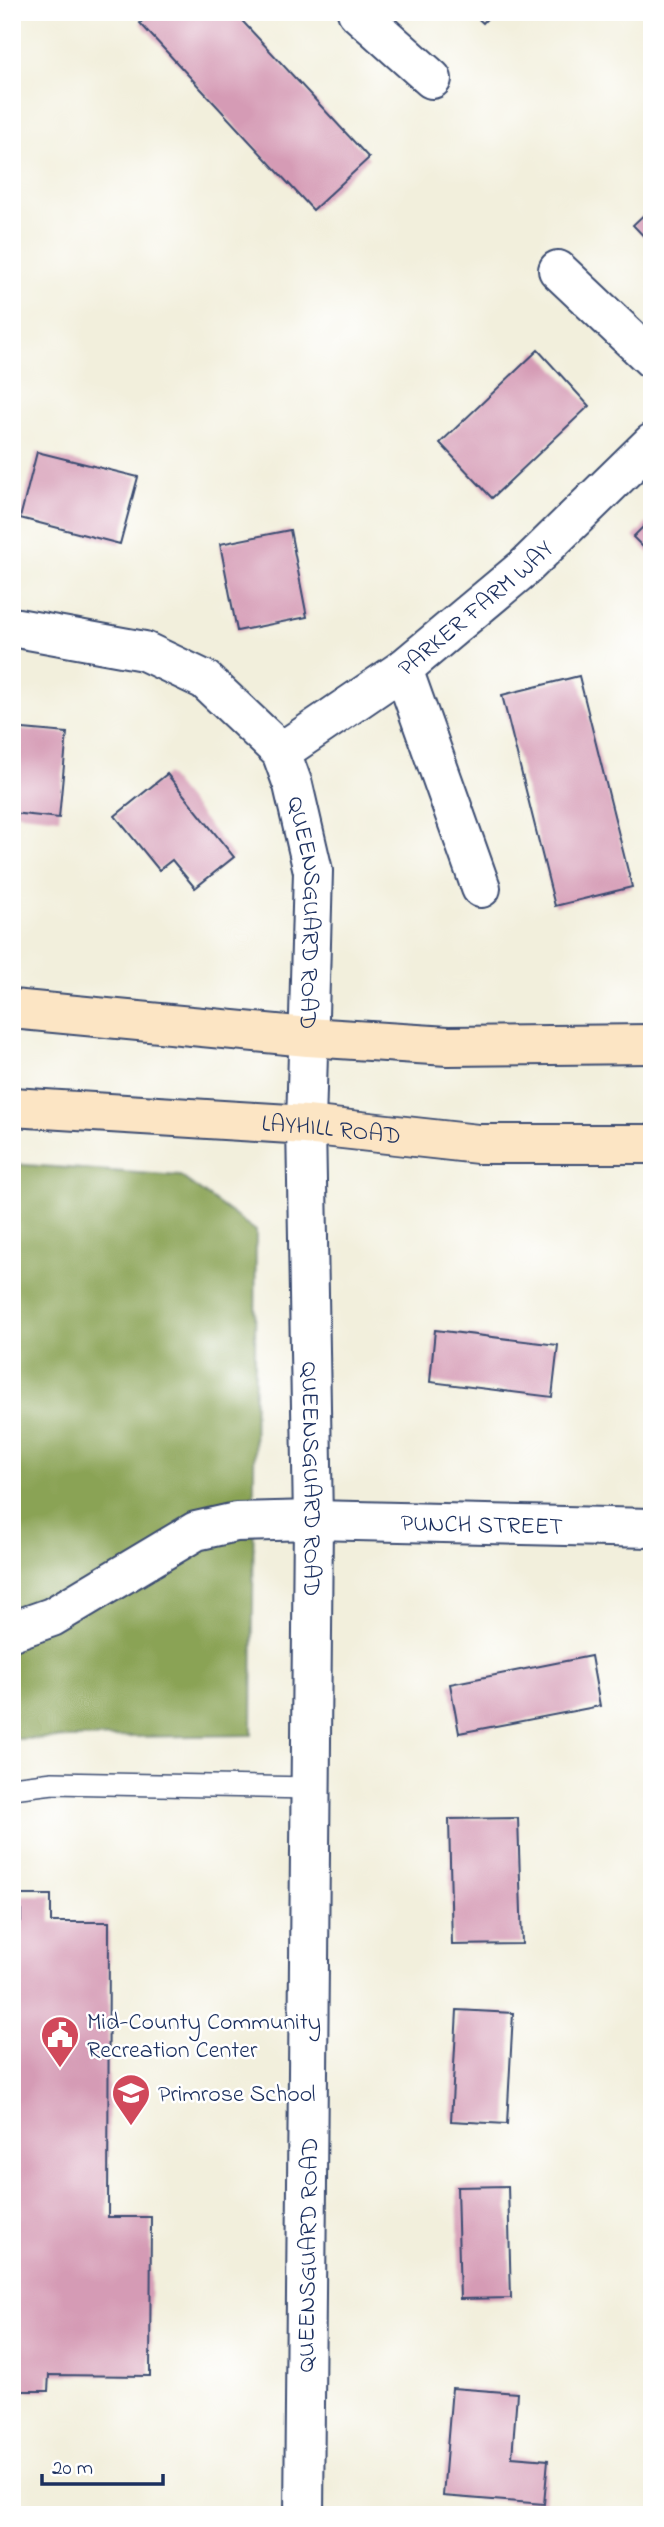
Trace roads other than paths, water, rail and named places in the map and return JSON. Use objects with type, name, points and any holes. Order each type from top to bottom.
[{"type":"main road","points":[[12,1009],[308,1037],[448,1046],[652,1044]]},
{"type":"main road","name":"LAYHILL ROAD","points":[[12,1107],[306,1125],[478,1144],[652,1144]]},
{"type":"street","points":[[356,12],[432,79]]},
{"type":"street","points":[[558,270],[652,359]]},
{"type":"street","name":"PARKER FARM WAY","points":[[281,752],[403,669],[525,567],[652,443]]},
{"type":"street","name":"QUEENSGUARD ROAD","points":[[12,627],[144,651],[205,680],[281,752],[293,785],[313,871],[306,1125],[313,1520],[304,2515]]},
{"type":"street","points":[[403,669],[481,888]]},
{"type":"street","name":"PUNCH STREET","points":[[12,1630],[52,1617],[196,1531],[236,1522],[313,1520],[652,1528]]},
{"type":"lane","points":[[12,1788],[53,1783],[311,1788]]},
{"type":"place","name":"Mid-County Community Recreation Center","points":[[60,2069]]},
{"type":"place","name":"Primrose School","points":[[131,2127]]}]
